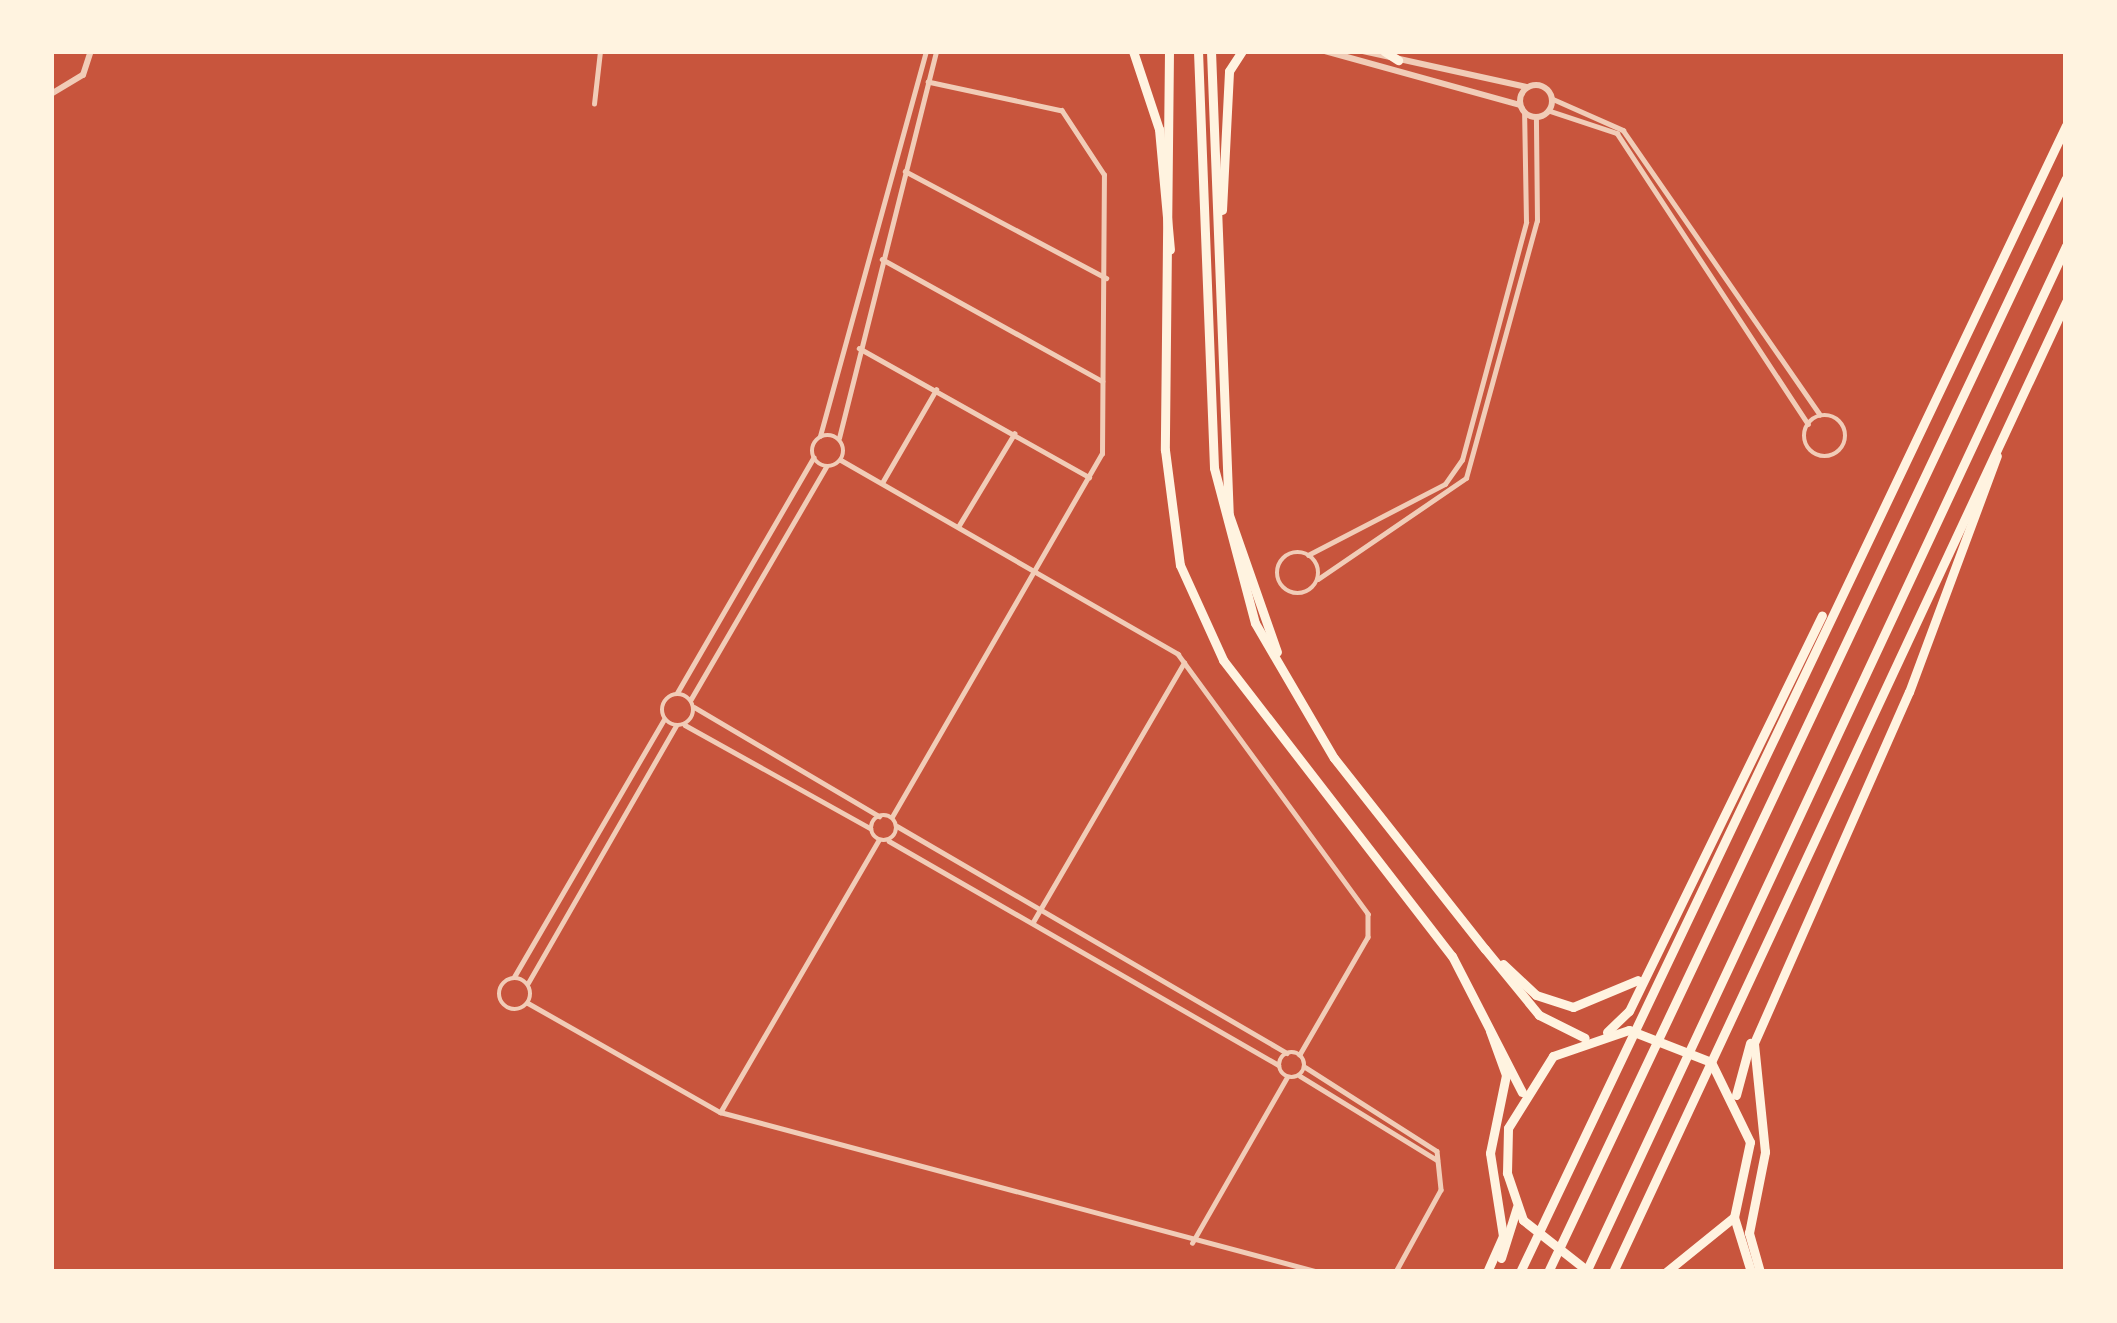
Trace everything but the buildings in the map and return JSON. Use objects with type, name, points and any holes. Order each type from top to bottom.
[{"type":"highway","points":[[1133,51],[1159,129],[1174,260]]},
{"type":"highway","points":[[1169,51],[1174,260],[1169,515],[1199,617],[1479,1004],[1522,1092]]},
{"type":"highway","points":[[1198,51],[1216,486],[1255,623],[1292,691],[1485,949],[1539,1015],[1585,1038]]},
{"type":"highway","points":[[1211,51],[1229,515],[1292,691]]},
{"type":"highway","points":[[1217,239],[1229,71],[1242,51]]},
{"type":"highway","points":[[1384,51],[1398,60]]},
{"type":"highway","points":[[1607,1032],[1647,972],[2066,125]]},
{"type":"highway","points":[[1548,1272],[2066,178]]},
{"type":"highway","points":[[1670,1272],[1734,1217],[1750,1168],[1736,1095],[1725,1078],[1684,1044],[1629,1030],[1585,1038],[1522,1092],[1505,1145],[1517,1207],[1523,1220],[1588,1272],[2066,246]]},
{"type":"highway","points":[[1613,1272],[2066,302]]},
{"type":"highway","points":[[1736,1095],[1932,635],[2012,412]]},
{"type":"highway","points":[[1520,1272],[1846,575]]},
{"type":"highway","points":[[1755,1272],[1749,1225],[1765,1152],[1750,1065],[1797,943]]},
{"type":"highway","points":[[1485,949],[1536,994],[1574,1007],[1612,1000],[1647,972]]},
{"type":"highway","points":[[1479,1004],[1506,1076],[1490,1153],[1503,1236],[1490,1272]]},
{"type":"highway","points":[[1490,1272],[1517,1207]]},
{"type":"highway","points":[[1734,1217],[1755,1272]]},
{"type":"street","points":[[51,94],[82,75],[91,51]]},
{"type":"street","points":[[594,104],[600,51]]},
{"type":"street","points":[[926,51],[813,458],[500,1002],[528,1003],[721,1112],[1192,1243],[1319,1272]]},
{"type":"street","points":[[841,460],[839,438],[859,348],[936,51]]},
{"type":"street","points":[[1325,51],[1522,108],[1536,118]]},
{"type":"street","points":[[1363,51],[1527,87],[1623,130],[1820,415],[1845,428],[1839,452],[1809,450],[1808,424],[1617,133],[1550,111],[1536,118]]},
{"type":"street","points":[[892,818],[1102,454],[1107,181],[1063,112],[928,82]]},
{"type":"street","points":[[1527,87],[1522,108],[1526,222],[1462,460],[1445,484],[1308,555],[1282,559],[1280,584],[1304,594],[1318,579],[1466,478],[1537,221],[1536,118]]},
{"type":"street","points":[[1550,111],[1552,99]]},
{"type":"street","points":[[905,170],[1106,278]]},
{"type":"street","points":[[882,259],[1104,382]]},
{"type":"street","points":[[859,348],[1089,477]]},
{"type":"street","points":[[882,483],[936,389]]},
{"type":"street","points":[[1808,424],[1820,415]]},
{"type":"street","points":[[958,527],[1014,434]]},
{"type":"street","points":[[820,436],[839,438]]},
{"type":"street","points":[[813,458],[826,467]]},
{"type":"street","points":[[841,460],[1184,663],[1370,927],[1300,1055]]},
{"type":"street","points":[[685,724],[692,703],[826,467],[841,460]]},
{"type":"street","points":[[1308,555],[1318,579]]},
{"type":"street","points":[[1033,922],[1184,663]]},
{"type":"street","points":[[677,693],[1040,910],[1287,1053],[1300,1055]]},
{"type":"street","points":[[664,719],[676,726],[685,724],[870,828],[878,841]]},
{"type":"street","points":[[528,1003],[528,983],[676,726]]},
{"type":"street","points":[[870,828],[879,816]]},
{"type":"street","points":[[889,841],[897,826]]},
{"type":"street","points":[[878,841],[889,841],[1033,922],[1278,1065],[1287,1077]]},
{"type":"street","points":[[721,1112],[878,841]]},
{"type":"street","points":[[514,977],[528,983]]},
{"type":"street","points":[[1278,1065],[1287,1053]]},
{"type":"street","points":[[1300,1055],[1305,1066],[1430,1140],[1439,1163],[1438,1197],[1396,1272]]},
{"type":"street","points":[[1300,1076],[1305,1066]]},
{"type":"street","points":[[1287,1077],[1300,1076],[1439,1163]]},
{"type":"street","points":[[1192,1243],[1287,1077]]}]
